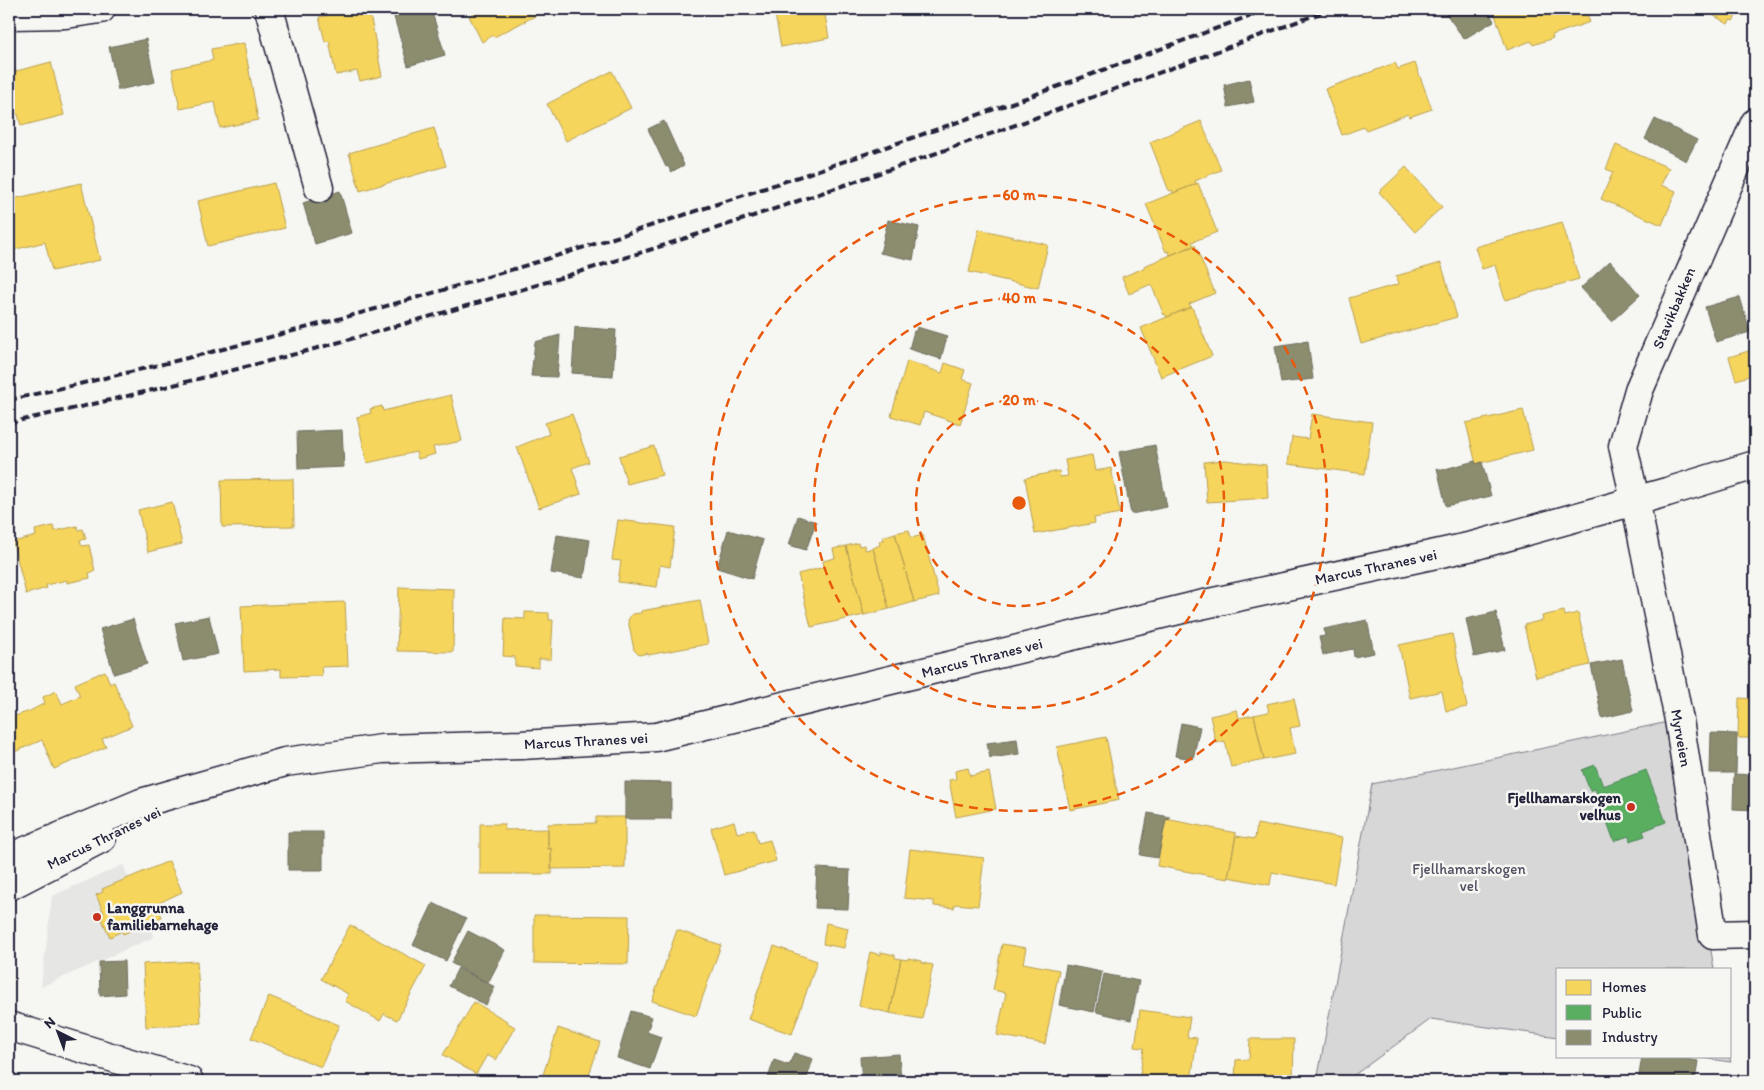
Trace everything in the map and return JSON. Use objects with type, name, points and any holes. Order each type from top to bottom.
[{"type":"main road","points":[[9,15],[66,14],[101,9]]},
{"type":"main road","points":[[269,9],[318,188]]},
{"type":"main road","name":"Stavikbakken","points":[[1635,500],[1623,446],[1638,390],[1755,123]]},
{"type":"main road","name":"Marcus Thranes vei","points":[[9,858],[141,802],[198,788],[285,762],[382,749],[521,745],[656,737],[1191,608],[1473,546],[1755,465]]},
{"type":"main road","name":"Myrveien","points":[[1635,500],[1679,720],[1714,935],[1755,934]]},
{"type":"main road","name":"Marcus Thranes vei","points":[[9,886],[85,845],[148,817],[198,788]]},
{"type":"main road","points":[[9,1026],[189,1081]]},
{"type":"shaded area","name":"Langgrunna familiebarnehage","points":[[123,865],[154,937],[41,987],[52,896]]},
{"type":"green space","name":"Fjellhamarskogen vel","points":[[1673,721],[1714,968],[1556,968],[1556,1037],[1431,1019],[1346,1081],[1317,1081],[1372,784]]},
{"type":"green space","points":[[1704,1058],[1730,1058],[1730,1062]]},
{"type":"building: Homes","points":[[332,9],[369,9],[382,76],[360,81],[357,71],[336,75],[329,41],[325,42],[319,17],[333,14]]},
{"type":"building: Homes","points":[[480,9],[534,9],[537,15],[482,42],[469,16]]},
{"type":"building: Homes","points":[[774,9],[824,9],[829,38],[781,47]]},
{"type":"building: Homes","points":[[1493,9],[1585,9],[1590,22],[1552,35],[1553,38],[1533,45],[1531,41],[1507,50]]},
{"type":"building: Homes","points":[[1710,9],[1740,9],[1733,21],[1730,20],[1728,24],[1708,12]]},
{"type":"building: Homes","points":[[244,43],[258,120],[220,128],[215,102],[180,109],[172,69],[213,60],[211,49]]},
{"type":"building: Homes","points":[[51,62],[64,115],[21,126],[18,114],[9,116],[9,73]]},
{"type":"building: Homes","points":[[1395,63],[1398,69],[1415,63],[1432,109],[1409,117],[1408,114],[1366,130],[1364,127],[1342,135],[1325,89]]},
{"type":"building: Homes","points":[[612,71],[631,108],[566,141],[547,104]]},
{"type":"building: Homes","points":[[1201,121],[1221,170],[1195,181],[1196,184],[1173,193],[1172,190],[1169,191],[1150,142]]},
{"type":"building: Homes","points":[[434,128],[446,166],[360,191],[349,153]]},
{"type":"building: Homes","points":[[1616,145],[1669,168],[1661,185],[1676,191],[1662,225],[1601,199],[1613,172],[1606,169]]},
{"type":"building: Homes","points":[[1406,167],[1442,207],[1415,232],[1379,192]]},
{"type":"building: Homes","points":[[81,183],[100,260],[52,271],[45,242],[9,251],[9,200]]},
{"type":"building: Homes","points":[[274,183],[285,228],[208,246],[198,201]]},
{"type":"building: Homes","points":[[1198,183],[1217,232],[1192,242],[1194,246],[1170,255],[1169,251],[1166,252],[1146,204]]},
{"type":"building: Homes","points":[[1562,222],[1579,279],[1505,300],[1495,265],[1482,269],[1475,247]]},
{"type":"building: Homes","points":[[979,229],[1048,245],[1038,288],[969,272]]},
{"type":"building: Homes","points":[[1195,245],[1215,293],[1189,304],[1191,307],[1167,317],[1164,315],[1151,284],[1129,294],[1122,277]]},
{"type":"building: Homes","points":[[1441,263],[1457,317],[1361,344],[1349,298],[1399,284],[1396,276]]},
{"type":"building: Homes","points":[[1191,307],[1212,356],[1161,377],[1141,328]]},
{"type":"building: Homes","points":[[1755,349],[1755,374],[1736,380],[1729,357]]},
{"type":"building: Homes","points":[[907,361],[942,373],[945,363],[965,370],[962,379],[973,383],[960,424],[924,412],[920,425],[891,416]]},
{"type":"building: Homes","points":[[451,395],[462,441],[433,447],[435,454],[418,459],[416,452],[367,463],[357,417],[371,413],[370,409],[382,406],[383,411]]},
{"type":"building: Homes","points":[[1523,410],[1533,450],[1476,464],[1466,423]]},
{"type":"building: Homes","points":[[572,414],[589,462],[572,468],[581,494],[539,508],[517,447],[549,434],[545,423]]},
{"type":"building: Homes","points":[[1312,414],[1372,422],[1365,474],[1288,464],[1292,437],[1308,439]]},
{"type":"building: Homes","points":[[654,446],[662,475],[627,484],[619,456]]},
{"type":"building: Homes","points":[[1092,455],[1095,471],[1111,468],[1120,513],[1094,518],[1095,523],[1035,534],[1025,478],[1059,471],[1060,477],[1068,476],[1065,460]]},
{"type":"building: Homes","points":[[1225,460],[1266,465],[1268,498],[1207,502],[1204,462]]},
{"type":"building: Homes","points":[[293,479],[294,526],[222,527],[221,480]]},
{"type":"building: Homes","points":[[172,502],[182,544],[148,552],[138,510]]},
{"type":"building: Homes","points":[[618,520],[675,527],[670,567],[660,565],[657,587],[618,582],[621,561],[612,560]]},
{"type":"building: Homes","points":[[53,526],[55,531],[77,526],[78,530],[83,529],[86,539],[80,540],[82,546],[89,545],[95,571],[89,573],[90,578],[67,583],[67,580],[46,585],[47,588],[26,594],[13,542],[36,536],[35,530]]},
{"type":"building: Homes","points":[[909,530],[911,538],[923,535],[939,596],[914,602],[895,533]]},
{"type":"building: Homes","points":[[895,533],[914,602],[889,609],[873,548],[880,545],[879,541],[884,540],[883,537]]},
{"type":"building: Homes","points":[[858,543],[859,546],[864,545],[865,550],[873,548],[889,609],[864,615],[846,546]]},
{"type":"building: Homes","points":[[846,546],[864,615],[811,627],[798,574],[824,567],[823,561],[835,558],[833,549]]},
{"type":"building: Homes","points":[[399,587],[454,589],[453,652],[397,651]]},
{"type":"building: Homes","points":[[700,600],[708,644],[648,655],[648,653],[639,655],[634,650],[628,620],[632,614]]},
{"type":"building: Homes","points":[[345,602],[348,666],[321,667],[322,676],[281,677],[281,669],[244,671],[241,606]]},
{"type":"building: Homes","points":[[1564,611],[1565,616],[1578,613],[1590,665],[1536,677],[1524,625],[1543,620],[1542,616]]},
{"type":"building: Homes","points":[[525,612],[549,613],[549,620],[553,620],[551,659],[539,659],[539,668],[515,666],[515,657],[503,656],[505,618],[525,619]]},
{"type":"building: Homes","points":[[1452,634],[1467,707],[1446,711],[1442,691],[1410,698],[1399,645]]},
{"type":"building: Homes","points":[[105,671],[110,684],[114,682],[132,726],[102,739],[106,747],[54,769],[42,740],[12,753],[9,745],[9,718],[30,711],[45,703],[43,697],[56,691],[62,704],[80,696],[75,684]]},
{"type":"building: Homes","points":[[1294,698],[1300,726],[1290,728],[1295,754],[1264,760],[1254,715],[1269,712],[1267,704]]},
{"type":"building: Homes","points":[[1739,698],[1755,699],[1755,738],[1738,738]]},
{"type":"building: Homes","points":[[1237,710],[1239,718],[1254,715],[1264,760],[1231,767],[1225,741],[1216,743],[1210,716]]},
{"type":"building: Homes","points":[[1106,737],[1119,800],[1070,810],[1057,747]]},
{"type":"building: Homes","points":[[968,768],[970,776],[989,772],[996,809],[956,817],[949,780],[956,779],[955,771]]},
{"type":"building: Homes","points":[[596,817],[625,817],[625,868],[551,869],[551,848],[548,849],[548,824],[596,823]]},
{"type":"building: Homes","points":[[1166,819],[1236,833],[1228,879],[1157,866]]},
{"type":"building: Homes","points":[[734,821],[737,833],[754,829],[758,843],[770,840],[776,861],[724,875],[711,828]]},
{"type":"building: Homes","points":[[480,824],[505,824],[504,830],[548,829],[548,849],[551,848],[552,874],[480,874]]},
{"type":"building: Homes","points":[[1257,824],[1273,827],[1273,825],[1342,838],[1334,884],[1272,872],[1270,885],[1228,877],[1236,836],[1255,839]]},
{"type":"building: Homes","points":[[910,849],[984,858],[978,906],[955,904],[954,908],[934,906],[934,901],[904,898]]},
{"type":"building: Homes","points":[[169,861],[182,892],[157,904],[162,917],[123,934],[122,931],[110,937],[100,915],[104,913],[96,895],[103,892],[102,889]]},
{"type":"building: Homes","points":[[534,915],[629,916],[628,964],[534,963]]},
{"type":"building: Homes","points":[[826,923],[848,928],[844,948],[823,944]]},
{"type":"building: Homes","points":[[350,925],[426,966],[397,1020],[384,1014],[380,1021],[345,1001],[348,994],[321,979]]},
{"type":"building: Homes","points":[[677,930],[721,945],[696,1016],[652,1001]]},
{"type":"building: Homes","points":[[1002,944],[1026,948],[1023,963],[1059,970],[1045,1044],[997,1035],[1006,993],[993,990]]},
{"type":"building: Homes","points":[[774,946],[817,961],[792,1034],[748,1019]]},
{"type":"building: Homes","points":[[870,952],[881,955],[881,952],[895,955],[895,958],[901,959],[890,1013],[859,1006]]},
{"type":"building: Homes","points":[[908,958],[933,965],[922,1019],[890,1013],[901,959],[908,960]]},
{"type":"building: Homes","points":[[197,961],[201,1023],[146,1027],[143,964]]},
{"type":"building: Homes","points":[[269,996],[339,1025],[321,1067],[251,1038]]},
{"type":"building: Homes","points":[[474,1002],[515,1027],[496,1060],[487,1055],[476,1074],[443,1055]]},
{"type":"building: Homes","points":[[1140,1010],[1190,1017],[1187,1037],[1197,1038],[1191,1081],[1160,1081],[1161,1077],[1140,1074],[1144,1048],[1135,1047]]},
{"type":"building: Homes","points":[[558,1028],[600,1042],[587,1081],[541,1081]]},
{"type":"building: Homes","points":[[1250,1039],[1294,1039],[1293,1081],[1235,1081],[1236,1060],[1249,1059]]},
{"type":"building: Homes","points":[[626,1076],[641,1081],[624,1081]]},
{"type":"building: Public","name":"Fjellhamarskogen velhus","points":[[1595,765],[1603,786],[1646,770],[1666,822],[1643,831],[1645,836],[1630,841],[1629,836],[1614,841],[1595,789],[1590,791],[1582,770]]},
{"type":"building: Industry","points":[[431,9],[445,55],[408,66],[392,10]]},
{"type":"building: Industry","points":[[1449,9],[1487,9],[1494,21],[1464,39],[1445,12]]},
{"type":"building: Industry","points":[[146,39],[155,82],[118,90],[109,47]]},
{"type":"building: Industry","points":[[1249,79],[1254,102],[1228,107],[1224,85]]},
{"type":"building: Industry","points":[[1655,119],[1697,140],[1686,161],[1645,139]]},
{"type":"building: Industry","points":[[664,121],[684,165],[671,172],[668,166],[666,167],[648,129]]},
{"type":"building: Industry","points":[[340,191],[352,233],[315,244],[303,203]]},
{"type":"building: Industry","points":[[888,220],[919,227],[913,260],[880,253]]},
{"type":"building: Industry","points":[[1610,261],[1640,295],[1612,321],[1581,288]]},
{"type":"building: Industry","points":[[1740,297],[1750,332],[1716,342],[1705,307]]},
{"type":"building: Industry","points":[[575,327],[616,330],[613,376],[572,373]]},
{"type":"building: Industry","points":[[917,327],[947,336],[941,359],[909,349]]},
{"type":"building: Industry","points":[[560,335],[557,377],[531,376],[535,342]]},
{"type":"building: Industry","points":[[1308,341],[1313,379],[1281,383],[1275,346]]},
{"type":"building: Industry","points":[[342,430],[344,467],[298,469],[297,432]]},
{"type":"building: Industry","points":[[1155,445],[1167,507],[1131,514],[1119,452]]},
{"type":"building: Industry","points":[[1475,461],[1476,464],[1482,462],[1491,496],[1446,506],[1437,468],[1441,470]]},
{"type":"building: Industry","points":[[798,516],[816,522],[806,550],[789,545]]},
{"type":"building: Industry","points":[[728,530],[763,540],[752,579],[717,568]]},
{"type":"building: Industry","points":[[557,535],[590,540],[584,578],[551,573]]},
{"type":"building: Industry","points":[[1496,612],[1505,650],[1474,657],[1466,619]]},
{"type":"building: Industry","points":[[209,616],[218,654],[183,661],[175,623]]},
{"type":"building: Industry","points":[[133,619],[147,664],[114,674],[100,629]]},
{"type":"building: Industry","points":[[1367,620],[1374,653],[1354,657],[1353,649],[1323,655],[1319,637],[1325,636],[1324,629]]},
{"type":"building: Industry","points":[[1622,659],[1633,711],[1602,718],[1591,665]]},
{"type":"building: Industry","points":[[1181,723],[1200,727],[1193,759],[1175,756]]},
{"type":"building: Industry","points":[[1711,733],[1737,734],[1736,773],[1710,773]]},
{"type":"building: Industry","points":[[1017,739],[1019,754],[990,758],[987,743]]},
{"type":"building: Industry","points":[[1734,774],[1755,775],[1755,810],[1733,809]]},
{"type":"building: Industry","points":[[625,782],[671,783],[671,819],[625,819]]},
{"type":"building: Industry","points":[[1148,813],[1170,817],[1169,820],[1166,819],[1158,858],[1140,855]]},
{"type":"building: Industry","points":[[288,832],[323,832],[323,870],[288,870]]},
{"type":"building: Industry","points":[[817,868],[850,870],[848,909],[815,908]]},
{"type":"building: Industry","points":[[433,903],[466,919],[446,961],[413,945]]},
{"type":"building: Industry","points":[[468,931],[505,950],[488,983],[451,963]]},
{"type":"building: Industry","points":[[124,961],[125,994],[100,996],[99,962]]},
{"type":"building: Industry","points":[[1066,965],[1102,972],[1094,1012],[1059,1005]]},
{"type":"building: Industry","points":[[458,968],[495,987],[486,1005],[449,986]]},
{"type":"building: Industry","points":[[1104,974],[1139,981],[1131,1020],[1096,1012]]},
{"type":"building: Industry","points":[[631,1011],[652,1017],[647,1032],[661,1037],[650,1069],[617,1058]]},
{"type":"building: Industry","points":[[794,1053],[813,1059],[806,1081],[767,1081],[774,1060],[789,1065]]},
{"type":"building: Industry","points":[[899,1054],[901,1081],[862,1081],[860,1057]]},
{"type":"building: Industry","points":[[1642,1058],[1678,1058],[1698,1061],[1695,1081],[1638,1081]]},
{"type":"railway","points":[[9,400],[159,365],[308,327],[544,260],[679,217],[894,144],[1082,78],[1268,9]]},
{"type":"railway","points":[[9,423],[263,363],[414,321],[646,251],[990,134],[1331,9]]},
{"type":"place","name":"Fjellhamarskogen velhus","points":[[1631,807]]},
{"type":"place","name":"Langgrunna familiebarnehage","points":[[97,917]]}]
